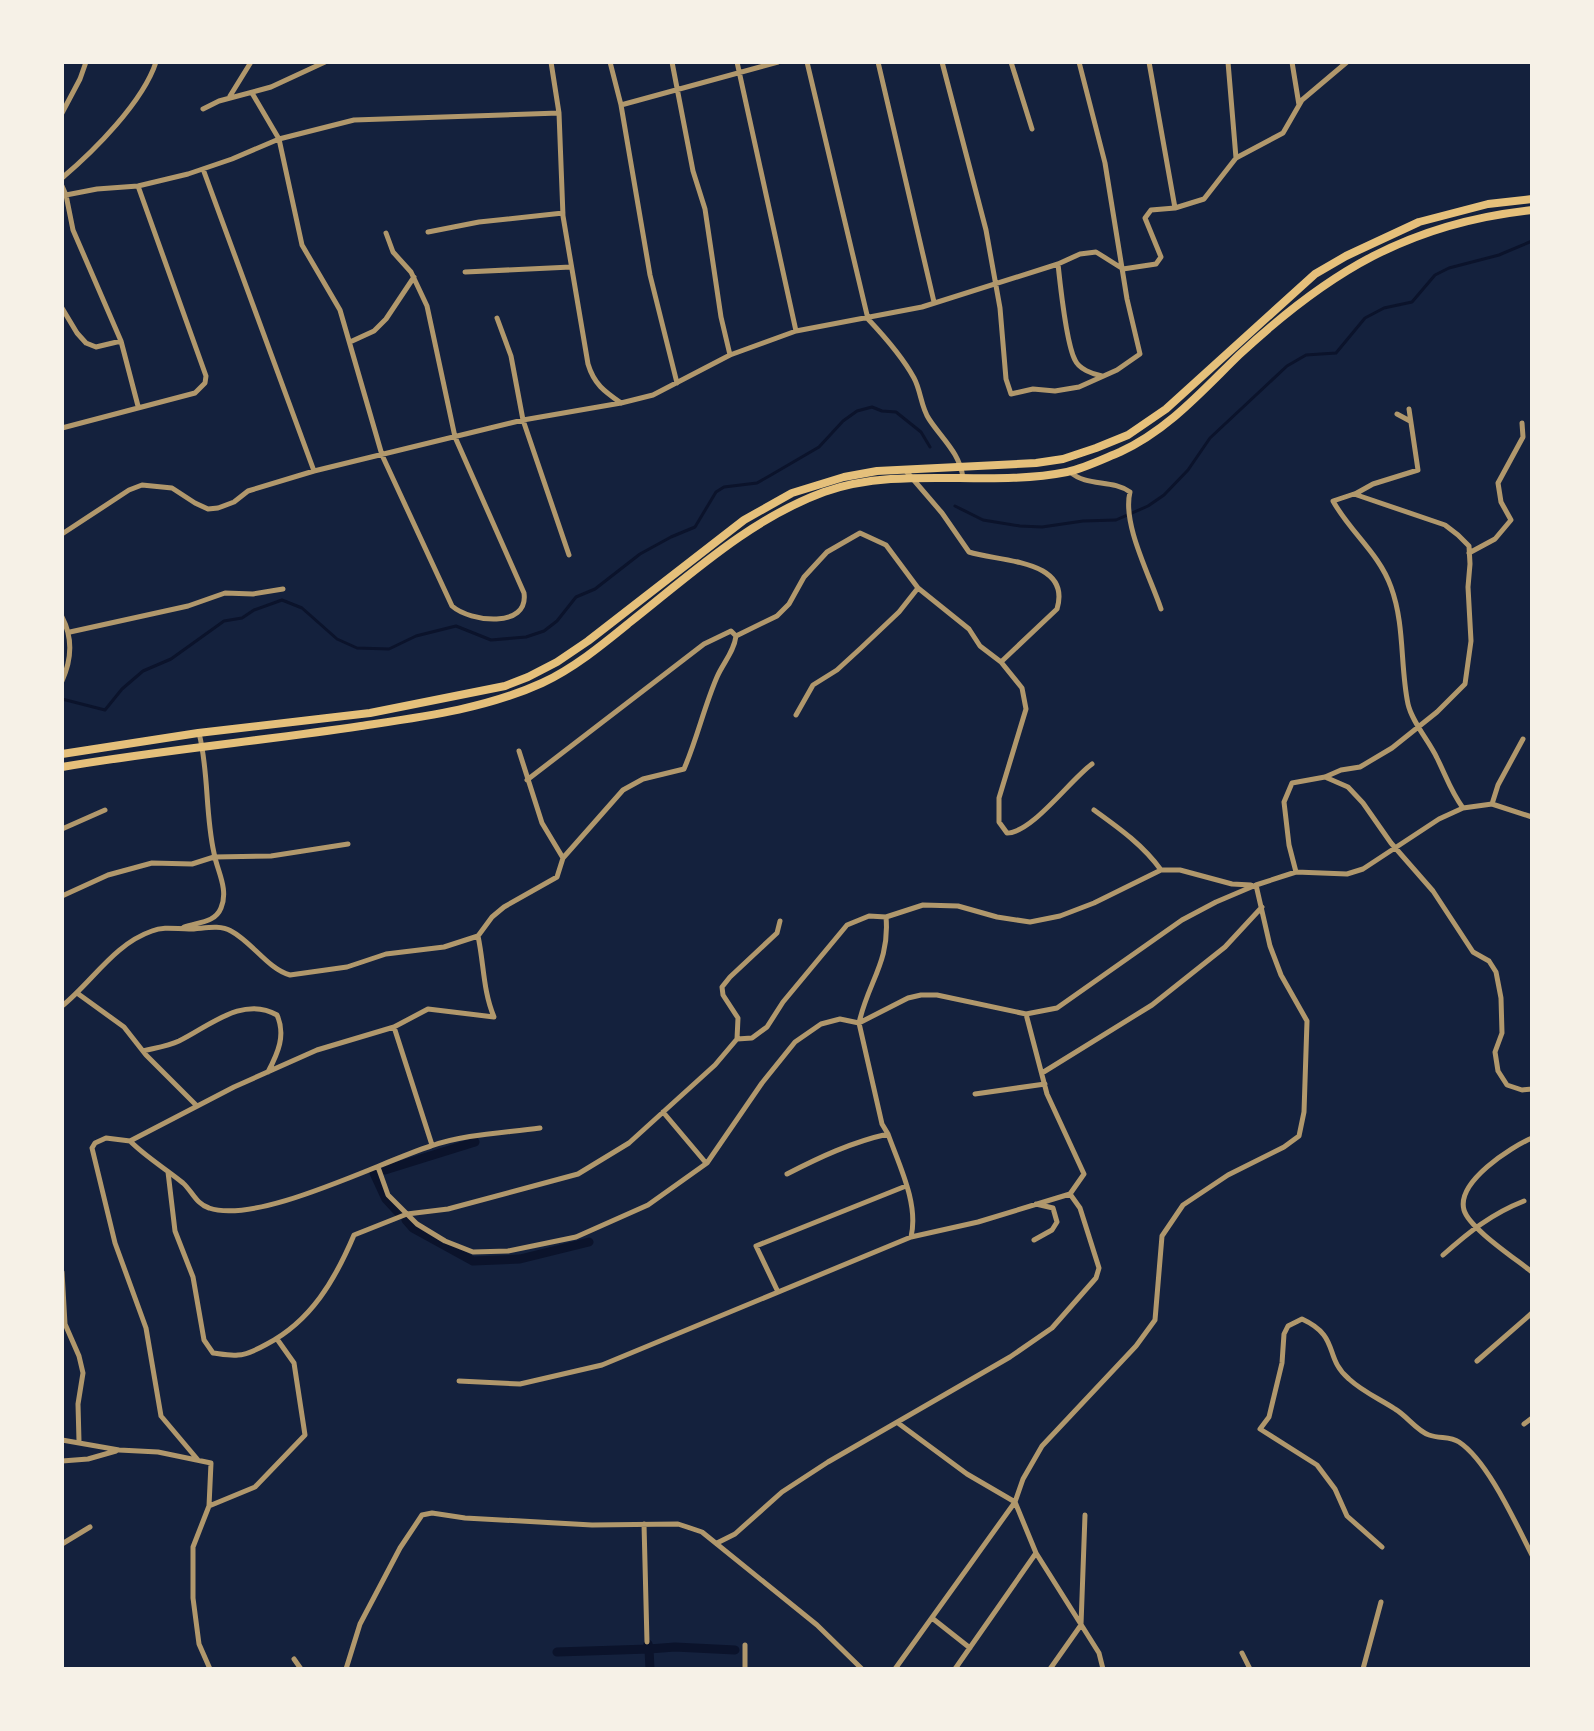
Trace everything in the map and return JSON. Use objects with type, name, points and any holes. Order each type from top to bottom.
[{"type":"highway","points":[[62,754],[198,733],[370,713],[505,686],[557,662],[744,520],[792,493],[844,477],[877,471],[1063,459],[1128,435],[1184,394],[1315,274],[1419,222],[1488,204],[1532,199]]},
{"type":"highway","points":[[62,767],[431,716],[515,695],[569,668],[769,517],[829,490],[869,482],[1024,477],[1069,471],[1123,450],[1176,417],[1271,327],[1322,284],[1347,269],[1425,232],[1469,220],[1532,210]]},
{"type":"street","points":[[62,113],[86,62]]},
{"type":"street","points":[[62,178],[122,119],[156,62]]},
{"type":"street","points":[[230,97],[251,62]]},
{"type":"street","points":[[203,109],[230,97],[271,87],[325,62]]},
{"type":"street","points":[[551,62],[559,113],[563,213],[592,378],[621,403]]},
{"type":"street","points":[[610,62],[621,105],[650,275],[677,383]]},
{"type":"street","points":[[672,62],[693,171],[705,209],[721,317],[730,355]]},
{"type":"street","points":[[737,62],[796,331]]},
{"type":"street","points":[[621,105],[778,62]]},
{"type":"street","points":[[807,62],[868,319],[890,343],[915,380],[928,417],[947,440],[961,466],[963,478]]},
{"type":"street","points":[[878,62],[934,303]]},
{"type":"street","points":[[942,62],[986,230],[996,283],[1006,379],[1011,394],[1033,389],[1055,391],[1079,387],[1117,370],[1140,354],[1105,163],[1079,62]]},
{"type":"street","points":[[1011,62],[1032,129]]},
{"type":"street","points":[[1149,62],[1175,208]]},
{"type":"street","points":[[1228,62],[1236,158]]},
{"type":"street","points":[[1292,62],[1299,106]]},
{"type":"street","points":[[62,534],[129,490],[142,485],[172,488],[208,509],[218,508],[234,502],[248,491],[314,471],[523,420],[653,395],[730,355],[796,331],[868,319],[934,303],[1058,264],[1080,254],[1096,252],[1123,269],[1156,264],[1161,257],[1145,218],[1151,210],[1175,208],[1204,199],[1236,158],[1283,133],[1302,100],[1347,62]]},
{"type":"street","points":[[252,93],[279,139],[302,245],[340,310],[382,455],[452,606],[465,615],[487,620],[504,618],[523,605],[524,593],[455,437],[427,306],[414,277],[393,252],[386,233]]},
{"type":"street","points":[[66,195],[138,186],[203,169],[279,139],[354,120],[559,113]]},
{"type":"street","points":[[203,169],[314,471]]},
{"type":"street","points":[[62,186],[73,230],[121,341],[138,406]]},
{"type":"street","points":[[62,428],[195,393],[205,383],[206,376],[138,186]]},
{"type":"street","points":[[428,232],[479,222],[563,213]]},
{"type":"street","points":[[1058,264],[1076,362],[1102,376]]},
{"type":"street","points":[[465,272],[571,267]]},
{"type":"street","points":[[350,342],[374,331],[386,319],[414,277]]},
{"type":"street","points":[[62,308],[86,343],[96,347],[121,341]]},
{"type":"street","points":[[497,318],[511,356],[523,420],[569,555]]},
{"type":"street","points":[[1409,409],[1420,466],[1418,470],[1333,501],[1341,516],[1376,556],[1391,587],[1399,617],[1409,707],[1438,760],[1452,794],[1463,808]]},
{"type":"street","points":[[1397,414],[1411,422]]},
{"type":"street","points":[[1469,553],[1495,539],[1511,520],[1501,502],[1498,483],[1523,437],[1522,423]]},
{"type":"street","points":[[906,471],[942,513],[969,552],[1017,561],[1047,573],[1055,580],[1060,599],[1057,609],[1001,662]]},
{"type":"street","points":[[1069,471],[1082,480],[1122,486],[1130,492],[1127,505],[1129,523],[1161,609]]},
{"type":"street","points":[[1296,872],[1284,802],[1292,783],[1360,767],[1420,726],[1465,684],[1471,641],[1469,546],[1445,525],[1354,494]]},
{"type":"street","points":[[736,636],[777,616],[789,604],[804,577],[827,552],[860,533],[886,545],[918,588],[969,629],[980,646],[1001,662],[1022,688],[1026,709],[999,798],[999,822],[1007,833],[1017,833],[1031,822],[1075,776],[1092,764]]},
{"type":"street","points":[[796,715],[813,685],[837,670],[861,648],[899,612],[918,588]]},
{"type":"street","points":[[70,632],[188,606],[225,593],[253,594],[283,589]]},
{"type":"street","points":[[62,617],[70,632],[70,650],[62,681]]},
{"type":"street","points":[[527,780],[704,644],[731,631],[736,636]]},
{"type":"street","points":[[62,1006],[102,964],[151,931],[223,927],[254,947],[283,973],[290,975],[347,967],[386,954],[444,947],[478,936],[504,907],[557,877],[563,858],[623,790],[643,779],[684,769],[718,674],[735,645],[736,636]]},
{"type":"street","points":[[179,929],[213,919],[221,910],[223,882],[214,857],[198,733]]},
{"type":"street","points":[[1492,804],[1498,785],[1523,739]]},
{"type":"street","points":[[519,751],[542,823],[563,858]]},
{"type":"street","points":[[1325,777],[1337,781],[1356,795],[1396,849],[1433,891],[1473,952],[1489,961],[1496,972],[1502,1015],[1502,1033],[1495,1052],[1498,1071],[1507,1085],[1522,1090],[1532,1089]]},
{"type":"street","points":[[378,1167],[388,1195],[417,1224],[445,1241],[473,1252],[508,1251],[576,1237],[648,1205],[707,1163],[762,1083],[795,1042],[821,1024],[840,1019],[859,1023],[908,998],[921,995],[937,995],[1026,1014],[1057,1008],[1182,920],[1256,885],[1296,872],[1347,874],[1363,869],[1439,819],[1463,808],[1492,804],[1532,817]]},
{"type":"street","points":[[62,829],[105,810]]},
{"type":"street","points":[[1094,810],[1126,832],[1161,870]]},
{"type":"street","points":[[62,896],[108,875],[152,863],[192,864],[214,857],[271,856],[348,844]]},
{"type":"street","points":[[737,1039],[752,1038],[767,1027],[783,1002],[847,925],[869,916],[886,917],[923,905],[958,906],[1030,922],[1060,916],[1094,903],[1161,870],[1180,870],[1232,884],[1256,885]]},
{"type":"street","points":[[895,1669],[1015,1502],[1023,1479],[1042,1446],[1136,1346],[1155,1320],[1162,1236],[1183,1205],[1228,1175],[1284,1147],[1299,1136],[1304,1112],[1307,1021],[1281,975],[1270,946],[1256,885]]},
{"type":"street","points":[[1042,1073],[1125,1023],[1212,960],[1262,907]]},
{"type":"street","points":[[886,917],[888,940],[859,1023],[882,1124],[906,1186],[915,1224],[911,1237]]},
{"type":"street","points":[[168,1172],[175,1231],[193,1277],[204,1340],[213,1353],[240,1355],[277,1339],[313,1309],[354,1235],[407,1214],[448,1209],[578,1174],[629,1143],[715,1065],[737,1039],[738,1018],[723,995],[722,987],[777,933],[780,921]]},
{"type":"street","points":[[130,1141],[317,1050],[394,1027],[428,1009],[494,1017],[486,997],[478,936]]},
{"type":"street","points":[[77,993],[124,1027],[197,1106]]},
{"type":"street","points":[[143,1051],[176,1042],[226,1015],[258,1008],[277,1015],[281,1025],[279,1051],[268,1073]]},
{"type":"street","points":[[459,1381],[520,1384],[602,1365],[911,1237],[978,1222],[1070,1194],[1084,1174],[1059,1123],[1026,1014]]},
{"type":"street","points":[[394,1027],[432,1145]]},
{"type":"street","points":[[975,1094],[1045,1084]]},
{"type":"street","points":[[663,1112],[707,1163]]},
{"type":"street","points":[[198,1460],[161,1416],[146,1328],[115,1243],[91,1152],[95,1143],[106,1138],[130,1141],[208,1208],[228,1211],[266,1206],[432,1145],[540,1128]]},
{"type":"street","points":[[787,1174],[864,1139],[888,1134]]},
{"type":"street","points":[[1532,1138],[1515,1147],[1468,1184],[1464,1211],[1476,1226],[1532,1272]]},
{"type":"street","points":[[778,1292],[756,1246],[906,1186]]},
{"type":"street","points":[[717,1543],[735,1534],[782,1492],[828,1462],[1010,1357],[1052,1328],[1096,1278],[1099,1268],[1080,1208],[1070,1194]]},
{"type":"street","points":[[1443,1255],[1496,1212],[1524,1201]]},
{"type":"street","points":[[1034,1240],[1052,1230],[1057,1222],[1053,1208],[1036,1203]]},
{"type":"street","points":[[62,1272],[65,1324],[83,1373],[78,1404],[79,1441]]},
{"type":"street","points":[[1477,1361],[1532,1313]]},
{"type":"street","points":[[1382,1547],[1347,1516],[1335,1489],[1317,1465],[1260,1429],[1269,1417],[1273,1403],[1282,1363],[1284,1334],[1288,1326],[1302,1319],[1318,1326],[1329,1341],[1336,1365],[1348,1379],[1428,1435],[1451,1438],[1462,1444],[1499,1492],[1532,1555]]},
{"type":"street","points":[[209,1506],[255,1487],[305,1435],[294,1363],[277,1339]]},
{"type":"street","points":[[1524,1424],[1532,1418]]},
{"type":"street","points":[[897,1423],[967,1474],[1015,1502],[1036,1553],[1099,1653],[1103,1669]]},
{"type":"street","points":[[62,1440],[119,1450],[158,1452],[211,1463],[209,1506],[193,1547],[193,1598],[199,1644],[210,1669]]},
{"type":"street","points":[[62,1461],[88,1459],[119,1450]]},
{"type":"street","points":[[346,1669],[360,1624],[400,1548],[422,1515],[432,1513],[465,1518],[592,1525],[678,1524],[702,1532],[817,1625],[862,1669]]},
{"type":"street","points":[[1050,1669],[1081,1625],[1085,1515]]},
{"type":"street","points":[[644,1524],[647,1642]]},
{"type":"street","points":[[62,1544],[90,1527]]},
{"type":"street","points":[[955,1669],[1036,1553]]},
{"type":"street","points":[[1363,1669],[1381,1602]]},
{"type":"street","points":[[932,1618],[970,1648]]},
{"type":"street","points":[[745,1645],[745,1669]]},
{"type":"street","points":[[1242,1653],[1250,1669]]},
{"type":"street","points":[[294,1659],[301,1669]]},
{"type":"waterway","points":[[955,506],[983,520],[1042,527],[1116,520],[1148,506],[1164,495],[1188,470],[1210,438],[1287,366],[1306,355],[1336,353],[1365,318],[1384,308],[1412,302],[1435,275],[1532,241]]},
{"type":"waterway","points":[[62,699],[105,710],[122,689],[143,671],[171,659],[224,621],[242,618],[282,600],[302,608],[337,639],[357,648],[389,649],[416,636],[456,626],[491,640],[526,637],[544,631],[557,621],[576,597],[595,589],[640,554],[695,527],[716,492],[724,487],[757,483],[771,475],[819,447],[857,411],[872,407],[896,412],[921,432],[930,447]]},
{"type":"waterway","points":[[385,1170],[475,1142]]},
{"type":"waterway","points":[[377,1173],[374,1173],[386,1199],[398,1212]]},
{"type":"waterway","points":[[406,1220],[413,1228],[473,1261],[520,1259],[589,1242]]},
{"type":"waterway","points":[[557,1652],[649,1649],[648,1644]]},
{"type":"waterway","points":[[650,1669],[649,1649],[735,1650]]}]
